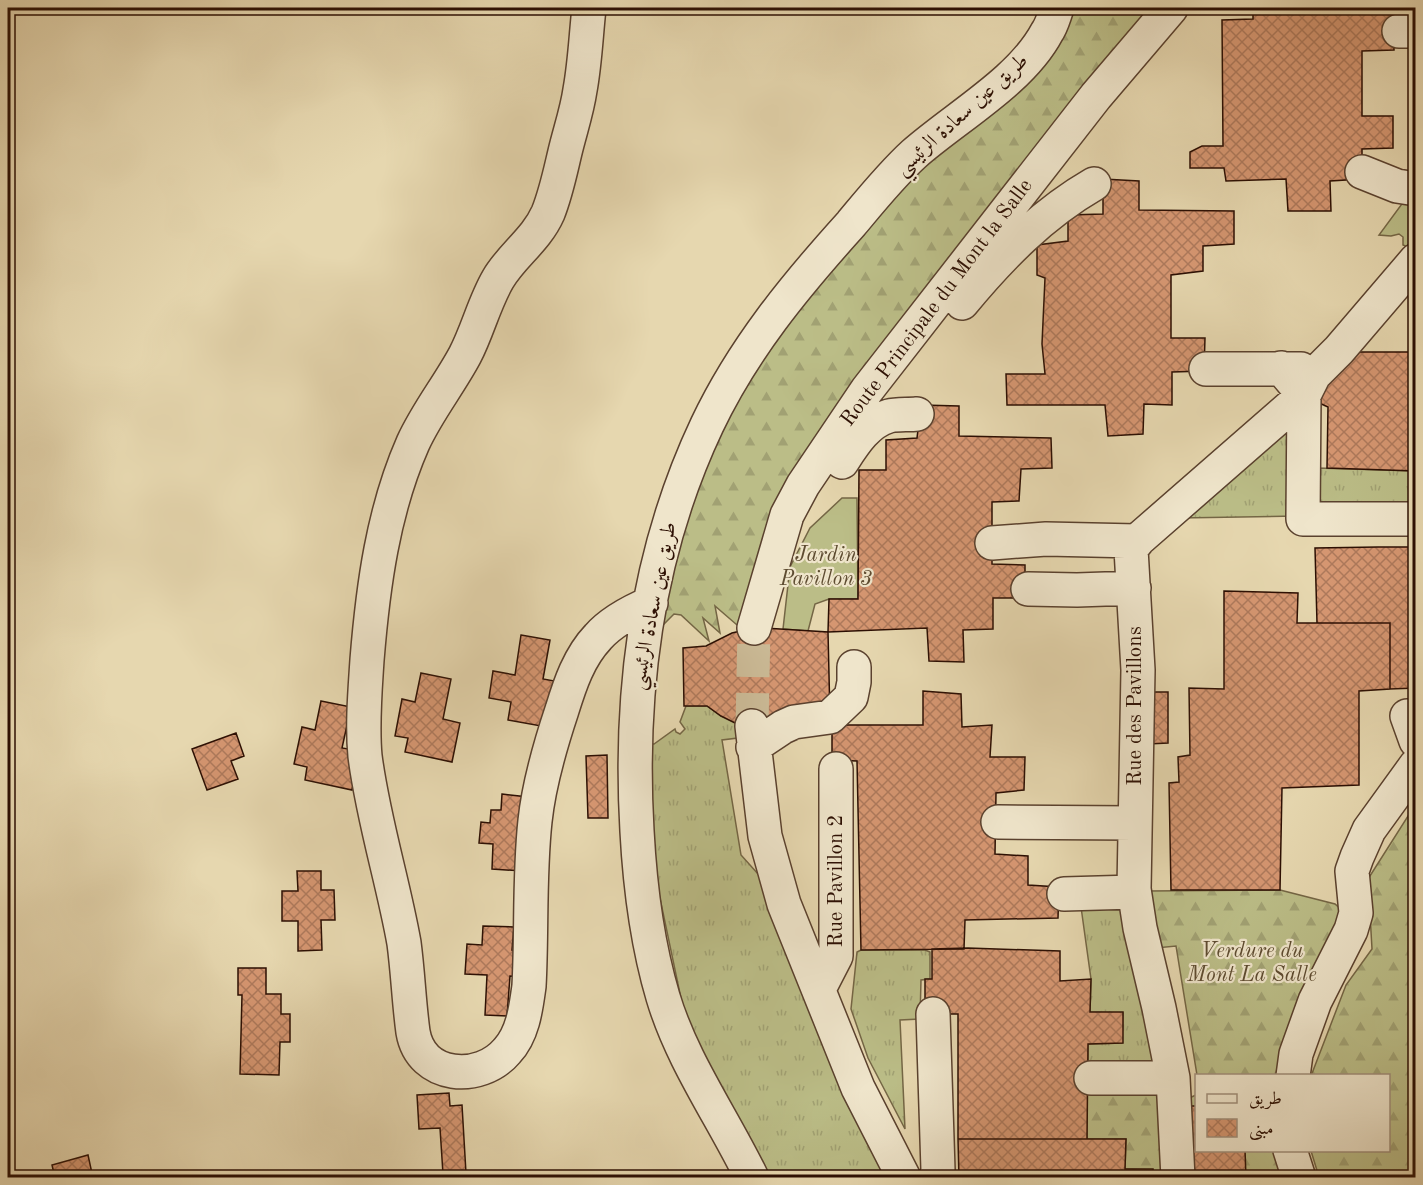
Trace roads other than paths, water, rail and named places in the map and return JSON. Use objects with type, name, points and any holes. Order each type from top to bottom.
[{"type":"street","points":[[589,8],[581,88],[555,193],[537,233],[498,279],[465,356],[424,420],[412,444],[385,526],[372,603],[365,686],[365,752],[369,784],[403,942],[414,1040],[427,1060],[435,1067],[457,1071],[483,1068],[494,1064],[501,1058],[516,1038],[525,1010],[529,986],[535,820],[548,753],[571,684],[591,645],[615,622],[651,603]]},
{"type":"street","name":"طريق عين سعادة الرئيسي","points":[[752,1178],[673,1027],[663,998],[647,934],[634,787],[634,737],[639,670],[664,537],[696,452],[721,400],[761,332],[804,276],[902,167],[939,133],[1019,69],[1049,30],[1058,8]]},
{"type":"street","name":"Route Principale du Mont la Salle","points":[[754,628],[787,514],[803,485],[867,390],[896,352],[1096,96],[1171,8]]},
{"type":"street","points":[[1362,172],[1397,186],[1416,189]]},
{"type":"street","points":[[896,352],[926,338],[955,311],[1013,246],[1066,201],[1094,184]]},
{"type":"street","points":[[992,543],[1046,539],[1137,541],[1311,383],[1416,260]]},
{"type":"street","points":[[1206,369],[1281,368],[1311,383]]},
{"type":"street","points":[[1311,383],[1303,519],[1416,519]]},
{"type":"street","points":[[775,553],[871,425],[889,416],[917,414]]},
{"type":"street","name":"Rue des Pavillons","points":[[1137,541],[1131,549],[1138,670],[1134,892],[1173,1078],[1178,1178]]},
{"type":"street","points":[[1028,589],[1134,588]]},
{"type":"street","points":[[854,667],[854,682],[850,697],[830,717],[794,722],[752,736],[767,842],[784,904],[858,1088],[904,1178]]},
{"type":"street","points":[[1293,1074],[1296,1054],[1315,1001],[1351,930],[1356,913],[1352,871],[1357,857],[1369,830],[1416,765]]},
{"type":"street","name":"Rue Pavillon 2","points":[[819,989],[836,956],[836,769]]},
{"type":"street","points":[[998,822],[1134,823]]},
{"type":"street","points":[[1064,894],[1134,892]]},
{"type":"street","points":[[933,1014],[938,1170],[936,1178]]},
{"type":"street","points":[[1091,1078],[1173,1078]]},
{"type":"street","points":[[1291,1152],[1299,1178]]},
{"type":"tunnel","points":[[752,726],[754,628]]},
{"type":"park label","name":"Jardin Pavillon 3","points":[[826,567]]},
{"type":"park label","name":"Verdure du Mont La Salle","points":[[1252,963]]}]
